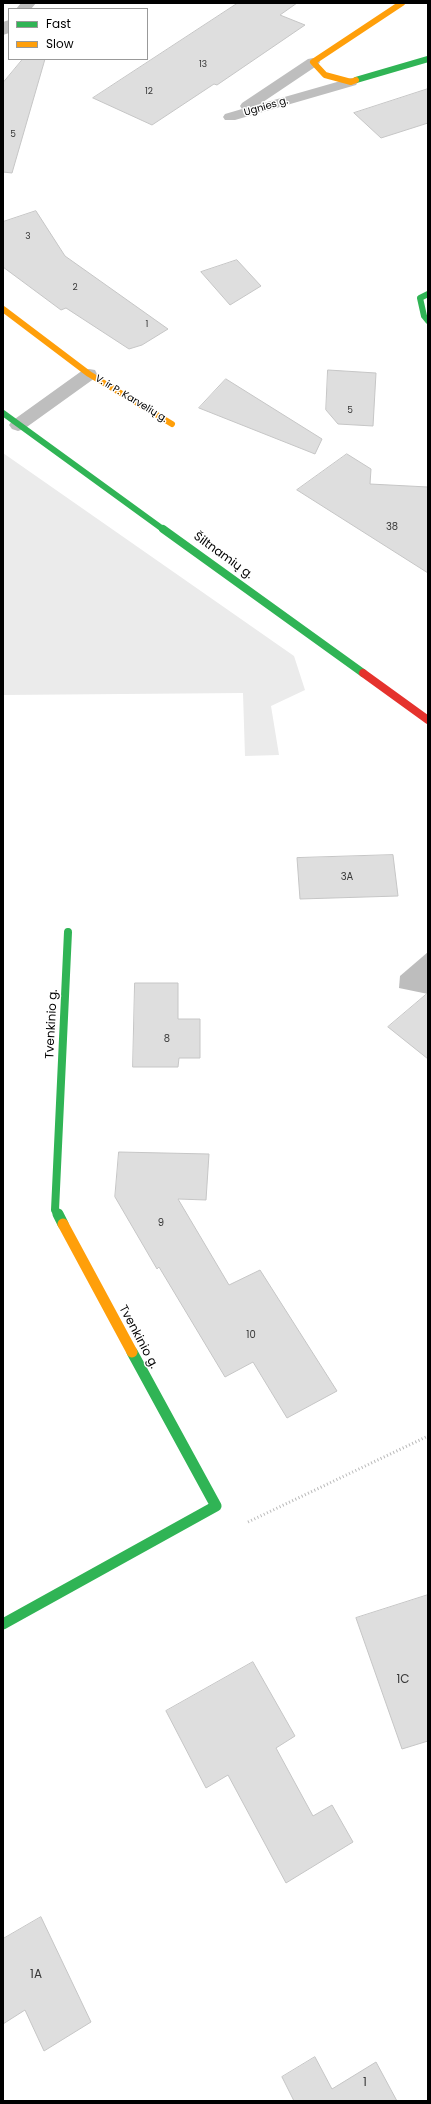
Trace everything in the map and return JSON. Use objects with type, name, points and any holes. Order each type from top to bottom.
[{"type":"street","name":"Ugnies g.","points":[[402,3],[230,117],[428,59]]},
{"type":"street","points":[[313,62],[325,75],[350,82]]},
{"type":"street","points":[[428,294],[420,298],[424,316],[428,321]]},
{"type":"street","name":"V. ir P. Karvelių g.","points":[[3,309],[89,374],[172,424]]},
{"type":"street","name":"V. ir P. Karvelių g.","points":[[18,424],[89,374]]},
{"type":"street","name":"Šiltnamių g.","points":[[3,413],[331,648],[428,720]]},
{"type":"street","name":"Tvenkinio g.","points":[[68,932],[55,1210],[216,1506]]},
{"type":"street","points":[[3,1624],[216,1506]]},
{"type":"path","points":[[216,1506],[232,1529],[428,1436]]},
{"type":"shaded area","points":[[3,453],[294,656],[305,690],[271,706],[279,755],[245,756],[243,693],[3,695]]},
{"type":"shaded area","points":[[428,952],[428,994],[399,988],[400,976]]},
{"type":"building","points":[[238,3],[297,3],[280,15],[305,25],[217,85],[214,84],[152,125],[93,98]]},
{"type":"building","points":[[22,60],[45,60],[12,173],[3,172],[3,83]]},
{"type":"building","points":[[428,89],[428,123],[381,138],[354,113]]},
{"type":"building","points":[[36,211],[65,256],[168,329],[142,345],[129,349],[66,308],[61,310],[3,267],[3,222]]},
{"type":"building","points":[[237,260],[261,286],[230,305],[201,272]]},
{"type":"building","points":[[328,370],[376,373],[373,426],[338,424],[326,410]]},
{"type":"building","points":[[226,379],[322,439],[315,454],[199,408]]},
{"type":"building","points":[[347,454],[371,469],[370,484],[428,487],[428,573],[297,490]]},
{"type":"building","points":[[393,855],[398,896],[300,899],[297,858]]},
{"type":"building","points":[[135,983],[178,983],[178,1019],[200,1019],[200,1058],[179,1058],[178,1067],[133,1067]]},
{"type":"building","points":[[428,993],[428,1059],[388,1027]]},
{"type":"building","points":[[119,1152],[209,1154],[206,1200],[178,1199],[229,1285],[260,1270],[337,1391],[287,1418],[253,1362],[225,1377],[159,1267],[157,1269],[115,1197]]},
{"type":"building","points":[[428,1595],[428,1741],[402,1749],[356,1618]]},
{"type":"building","points":[[253,1662],[295,1736],[276,1748],[313,1816],[332,1805],[353,1842],[286,1883],[228,1775],[206,1788],[166,1711]]},
{"type":"building","points":[[41,1917],[91,2022],[44,2051],[25,2010],[3,2024],[3,1939]]},
{"type":"building","points":[[315,2057],[332,2089],[376,2062],[397,2101],[294,2101],[282,2077]]},
{"type":"traffic: fast","points":[[356,80],[428,59]]},
{"type":"traffic: fast","points":[[428,294],[420,298],[424,316],[428,321]]},
{"type":"traffic: fast","points":[[3,413],[363,673]]},
{"type":"traffic: fast","points":[[63,1224],[55,1210],[68,932]]},
{"type":"traffic: fast","points":[[3,1624],[216,1506],[132,1352]]},
{"type":"traffic: slow","points":[[356,80],[351,82],[325,75],[313,62],[402,3]]},
{"type":"traffic: slow","points":[[3,309],[89,374],[172,424]]},
{"type":"traffic: slow","points":[[63,1224],[132,1352]]},
{"type":"traffic: jam","points":[[363,673],[428,720]]}]
